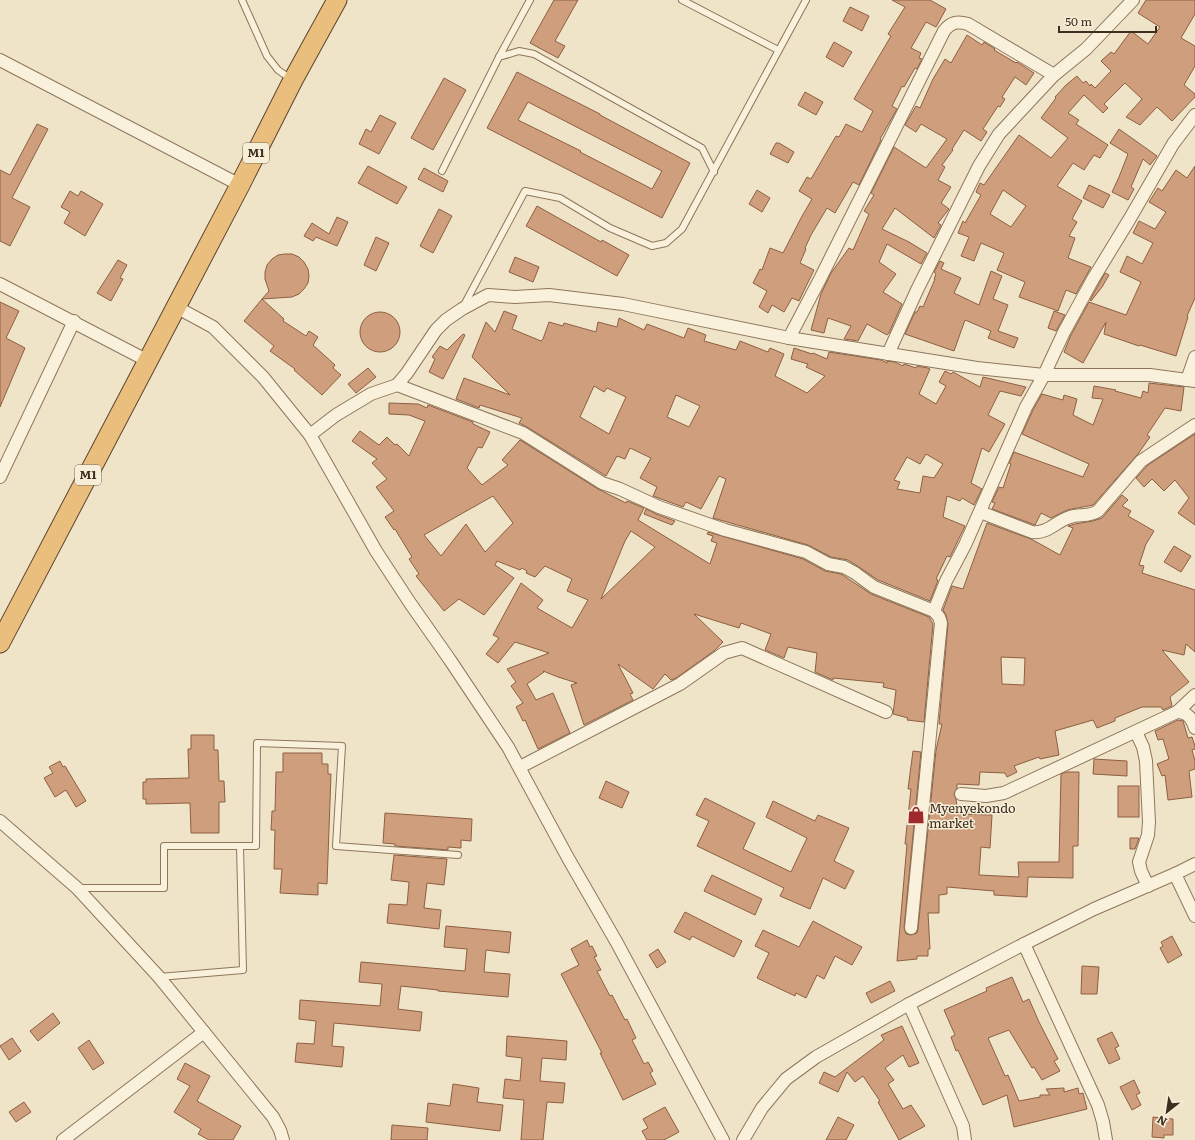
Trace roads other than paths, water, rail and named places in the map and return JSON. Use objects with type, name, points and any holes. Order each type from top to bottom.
[{"type":"highway","name":"M1","points":[[0,643],[240,185],[293,80],[337,0]]},
{"type":"street","points":[[888,354],[917,290],[985,154],[999,134],[1054,75],[1086,49],[1133,0]]},
{"type":"street","points":[[789,338],[948,25],[954,22],[968,24],[1054,75]]},
{"type":"street","points":[[0,60],[240,185]]},
{"type":"street","points":[[934,611],[946,581],[980,512],[1026,407],[1044,375],[1064,332],[1093,279],[1173,144],[1195,115]]},
{"type":"street","points":[[0,284],[74,321],[148,361]]},
{"type":"street","points":[[310,435],[336,415],[371,394],[397,385],[436,330],[446,320],[462,309],[488,295],[515,297],[549,295],[623,304],[789,338],[977,368],[1044,375],[1150,375],[1191,381],[1195,357]]},
{"type":"street","points":[[176,307],[213,327],[263,377],[310,435],[376,551],[500,734],[520,767],[723,1140]]},
{"type":"street","points":[[0,477],[74,321]]},
{"type":"street","points":[[397,385],[523,432],[602,483],[620,489],[659,507],[725,530],[806,552],[828,564],[844,567],[850,570],[874,587],[934,611],[939,617],[941,623],[911,928]]},
{"type":"street","points":[[980,512],[1037,533],[1047,530],[1071,517],[1094,514],[1141,461],[1195,425]]},
{"type":"street","points":[[520,767],[680,684],[724,654],[742,648],[886,712]]},
{"type":"street","points":[[961,794],[986,796],[1004,793],[1177,712],[1195,695]]},
{"type":"street","points":[[1177,712],[1183,712],[1189,716],[1195,728]]},
{"type":"street","points":[[1136,732],[1146,761],[1149,822],[1148,835],[1139,862],[1140,871],[1148,886]]},
{"type":"street","points":[[0,820],[77,888],[159,977],[274,1118],[283,1140]]},
{"type":"street","points":[[743,1140],[762,1108],[786,1080],[816,1057],[909,1004],[1024,944],[1094,909],[1195,864]]},
{"type":"street","points":[[1175,874],[1195,916]]},
{"type":"street","points":[[1024,944],[1098,1105],[1106,1140]]},
{"type":"street","points":[[909,1004],[963,1126],[965,1140]]},
{"type":"street","points":[[63,1140],[204,1032]]},
{"type":"lane","points":[[242,0],[267,56],[278,70],[293,80]]},
{"type":"lane","points":[[442,171],[499,57],[530,0]]},
{"type":"lane","points":[[682,0],[778,50]]},
{"type":"lane","points":[[462,309],[525,191],[560,198],[610,228],[652,246],[666,243],[682,229],[806,0]]},
{"type":"lane","points":[[499,57],[519,51],[534,54],[702,148],[714,172]]},
{"type":"lane","points":[[77,888],[164,888],[164,846],[256,846],[257,744],[342,746],[336,846],[458,855]]},
{"type":"lane","points":[[159,977],[243,970],[240,846]]},
{"type":"place","name":"Myenyekondo market","points":[[916,815]]}]
